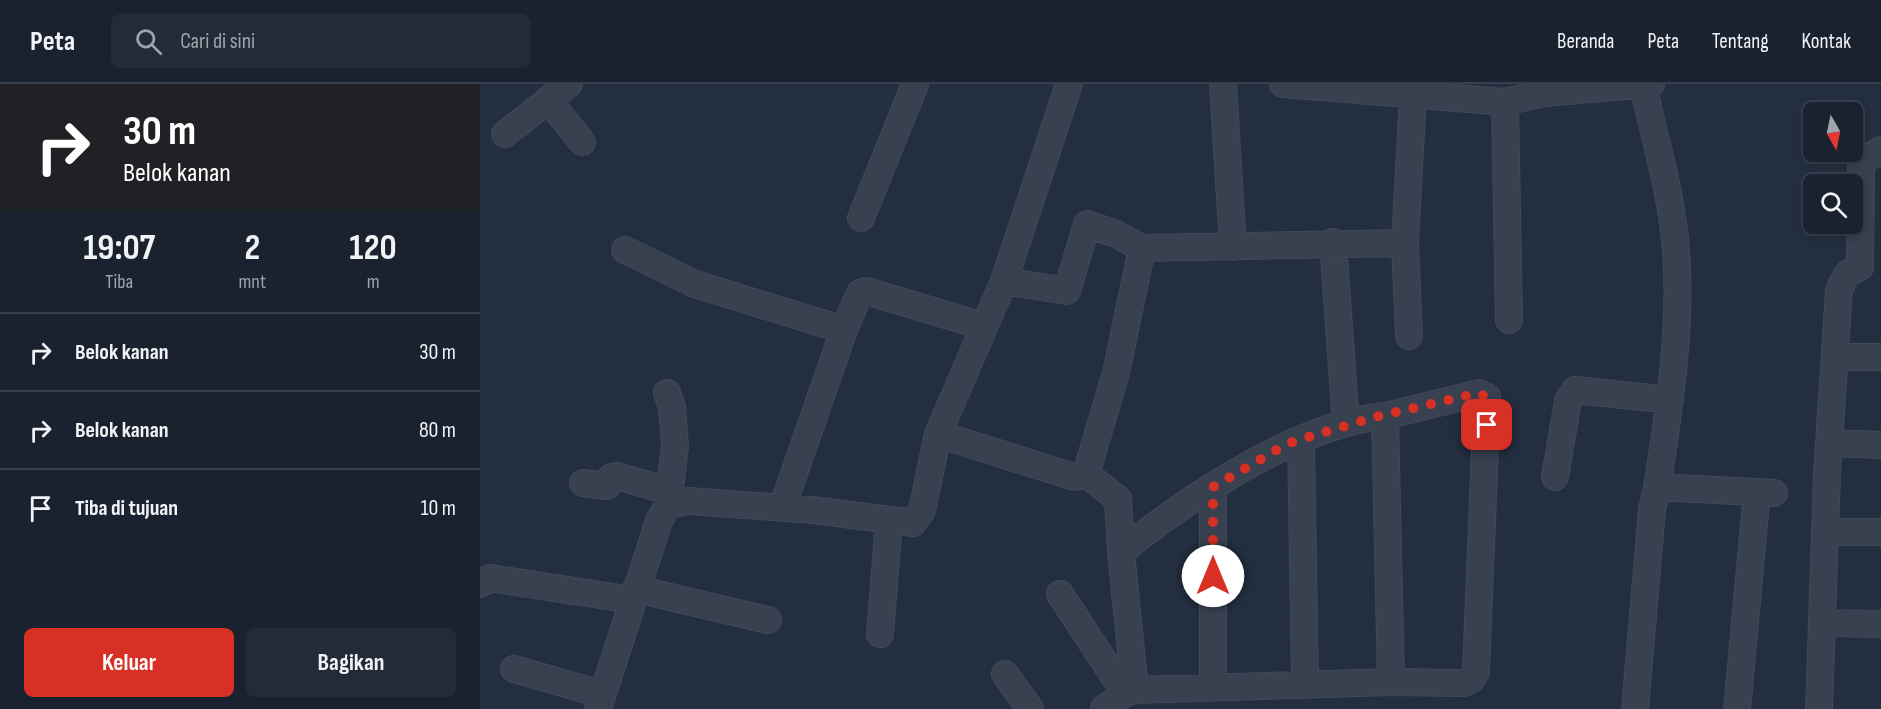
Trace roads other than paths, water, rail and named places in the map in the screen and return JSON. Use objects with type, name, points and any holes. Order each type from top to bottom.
[{"type":"street","points":[[505,134],[569,84]]},
{"type":"street","points":[[861,218],[915,84]]},
{"type":"street","points":[[583,483],[607,486],[611,477],[617,476],[669,498],[914,523],[922,510],[938,434],[1004,281],[1069,84]]},
{"type":"street","points":[[1223,84],[1233,247]]},
{"type":"street","points":[[1283,84],[1506,102],[1544,93],[1647,85],[1673,223],[1676,253],[1670,400],[1650,534],[1635,709]]},
{"type":"street","points":[[1409,336],[1405,243],[1413,95]]},
{"type":"street","points":[[548,100],[582,142]]},
{"type":"street","points":[[1506,102],[1509,320]]},
{"type":"street","points":[[1819,709],[1839,290],[1847,274],[1871,267],[1861,168],[1865,159],[1881,150]]},
{"type":"street","points":[[1004,281],[1067,291],[1087,224],[1116,234],[1142,248],[1233,247],[1333,242],[1405,243]]},
{"type":"street","points":[[1333,242],[1346,411]]},
{"type":"street","points":[[1086,474],[1116,373],[1142,248]]},
{"type":"street","points":[[625,250],[695,284],[844,330]]},
{"type":"street","points":[[782,508],[844,330],[860,293],[864,291],[983,326]]},
{"type":"street","points":[[1837,357],[1881,357]]},
{"type":"street","points":[[1555,477],[1568,401],[1575,390],[1670,400]]},
{"type":"street","points":[[514,669],[599,702],[669,498],[675,447],[672,407],[667,393]]},
{"type":"street","points":[[1104,709],[1130,692],[1213,687],[1391,682],[1464,683],[1472,679],[1476,672],[1488,403],[1485,394],[1479,393],[1385,416],[1287,444],[1213,487],[1121,552]]},
{"type":"street","points":[[1385,416],[1391,682]]},
{"type":"street","points":[[938,434],[1074,477],[1086,474]]},
{"type":"street","points":[[1302,439],[1305,685]]},
{"type":"street","points":[[1830,443],[1881,445]]},
{"type":"street","points":[[1086,474],[1118,499],[1130,692]]},
{"type":"street","points":[[1213,487],[1213,687]]},
{"type":"street","points":[[1657,487],[1765,492],[1737,709]]},
{"type":"street","points":[[880,634],[890,521]]},
{"type":"street","points":[[1827,532],[1881,532]]},
{"type":"street","points":[[480,585],[490,578],[634,595],[768,620]]},
{"type":"street","points":[[1060,594],[1130,692]]},
{"type":"street","points":[[1824,623],[1881,624]]},
{"type":"street","points":[[1005,674],[1030,709]]}]
